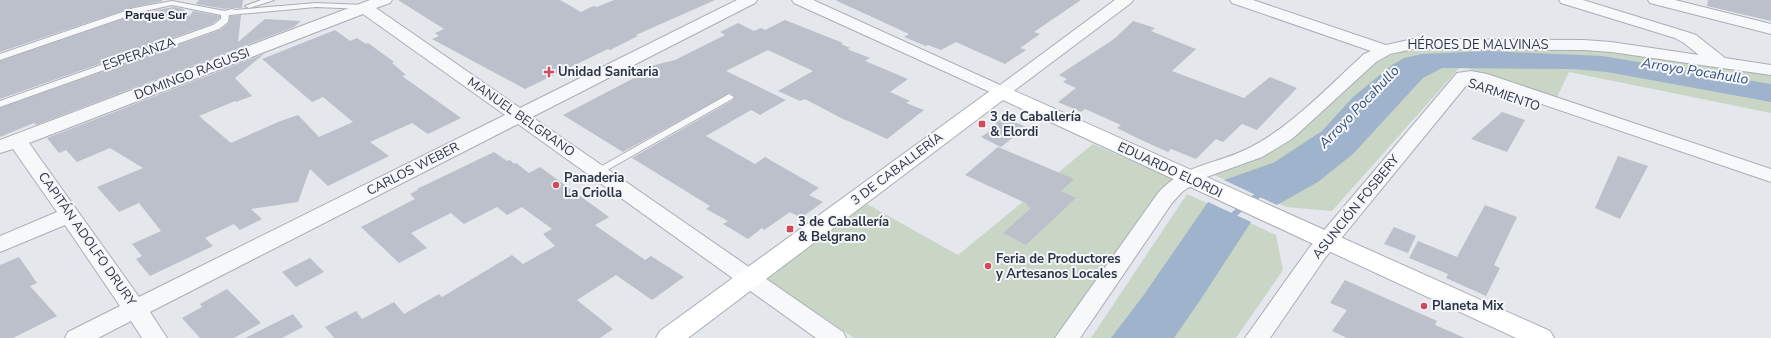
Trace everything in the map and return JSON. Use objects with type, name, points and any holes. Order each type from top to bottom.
[{"type":"main road","name":"EDUARDO ELORDI","points":[[1001,92],[1268,215],[1541,338]]},
{"type":"main road","name":"3 DE CABALLERÍA","points":[[669,338],[1001,92]]},
{"type":"street","name":"DOMINGO RAGUSSI","points":[[9,144],[384,0]]},
{"type":"street","name":"CARLOS WEBER","points":[[77,338],[749,0]]},
{"type":"street","name":"EDUARDO ELORDI","points":[[800,0],[1001,92]]},
{"type":"street","name":"3 DE CABALLERÍA","points":[[1001,92],[1125,0]]},
{"type":"street","points":[[1238,0],[1385,50]]},
{"type":"street","points":[[1567,0],[1681,35],[1690,39],[1719,62]]},
{"type":"street","points":[[1656,0],[1771,29]]},
{"type":"street","name":"MANUEL BELGRANO","points":[[364,7],[834,338]]},
{"type":"street","points":[[1752,24],[1771,20]]},
{"type":"street","name":"HÉROES DE MALVINAS","points":[[1067,338],[1165,198],[1175,187],[1197,182],[1206,170],[1255,153],[1281,138],[1370,58],[1385,50],[1398,46],[1418,44],[1584,45],[1611,47],[1771,70]]},
{"type":"street","name":"SARMIENTO","points":[[1459,80],[1466,76],[1481,78],[1771,176]]},
{"type":"street","name":"SARMIENTO","points":[[1459,80],[1771,187]]},
{"type":"street","name":"ASUNCIÓN FOSBERY","points":[[1258,338],[1317,253],[1328,242],[1459,80]]},
{"type":"street","name":"CAPITÁN ADOLFO DRURY","points":[[9,144],[70,215],[155,338]]},
{"type":"street","points":[[0,245],[70,215]]},
{"type":"lane","points":[[225,12],[270,0]]},
{"type":"lane","points":[[0,57],[136,10],[161,4],[172,3],[225,12],[316,5],[364,7]]},
{"type":"lane","name":"ESPERANZA","points":[[0,104],[216,27],[225,20],[225,12]]},
{"type":"lane","points":[[598,171],[729,98]]},
{"type":"green space","points":[[1510,48],[1634,52],[1771,73],[1771,113],[1569,72],[1557,97],[1461,66],[1332,211],[1286,207],[1212,174],[1273,148],[1381,58],[1405,51]]},
{"type":"green space","points":[[1093,144],[1172,179],[1056,338],[854,338],[767,279],[867,204],[958,255]]},
{"type":"green space","points":[[1187,194],[1276,235],[1283,270],[1236,338],[1091,338]]},
{"type":"water","points":[[1488,51],[1602,56],[1771,84],[1771,102],[1607,72],[1572,69],[1442,68],[1423,78],[1353,154],[1318,182],[1277,205],[1224,180],[1273,163],[1322,131],[1353,97],[1392,65],[1404,58],[1422,54]]},
{"type":"water","points":[[1208,202],[1251,222],[1174,338],[1111,338],[1143,296]]},
{"type":"building","points":[[0,0],[163,1],[134,7],[0,52]]},
{"type":"building","points":[[199,0],[243,0],[242,8],[225,9],[196,4]]},
{"type":"building","points":[[398,0],[560,0],[581,12],[593,6],[597,7],[614,0],[715,0],[636,35],[638,36],[525,89],[432,39],[439,36],[435,33],[444,29]]},
{"type":"building","points":[[835,0],[1081,0],[1034,32],[1040,34],[1020,48],[1026,50],[1005,64],[956,42],[941,50],[928,45],[926,46],[904,37],[909,34]]},
{"type":"building","points":[[1708,0],[1771,0],[1771,21],[1707,6]]},
{"type":"building","points":[[174,7],[183,9],[190,16],[193,11],[220,16],[220,18],[212,24],[0,99],[0,61],[140,13]]},
{"type":"building","points":[[241,15],[238,42],[265,19],[301,21],[294,27],[36,125],[34,123],[0,137],[0,108],[220,30],[229,23],[230,16]]},
{"type":"building","points":[[785,20],[843,43],[841,44],[850,48],[847,49],[870,58],[865,61],[908,79],[890,92],[910,101],[906,103],[924,110],[887,139],[845,120],[805,99],[800,101],[778,91],[813,71],[768,50],[726,71],[786,100],[760,115],[751,110],[706,136],[755,164],[765,157],[819,188],[809,195],[823,202],[801,218],[790,212],[764,230],[762,228],[748,239],[723,224],[728,221],[706,209],[710,206],[632,158],[733,100],[735,97],[730,93],[623,152],[563,115],[634,78],[639,69],[675,60],[725,35],[720,32],[738,23],[754,31],[761,28],[765,30]]},
{"type":"building","points":[[1133,21],[1155,28],[1151,31],[1196,49],[1172,71],[1244,98],[1270,77],[1297,88],[1257,130],[1242,124],[1223,142],[1216,139],[1196,159],[1171,149],[1168,152],[1117,128],[1121,125],[1085,109],[1081,112],[1058,102],[1076,88],[1063,82],[1067,79],[1059,75],[1114,39]]},
{"type":"building","points":[[335,30],[350,41],[357,38],[366,44],[368,43],[394,62],[392,63],[406,75],[402,76],[461,118],[428,134],[412,123],[370,142],[389,156],[328,186],[310,169],[298,202],[251,209],[262,219],[240,230],[234,224],[205,238],[213,246],[150,276],[136,259],[142,256],[132,244],[161,231],[139,203],[119,212],[97,187],[143,168],[110,148],[77,162],[66,150],[59,153],[47,138],[264,54],[235,78],[252,96],[236,102],[235,101],[199,116],[231,143],[278,122],[298,115],[319,137],[353,122],[323,97],[312,102],[262,59]]},
{"type":"building","points":[[1502,112],[1525,120],[1507,152],[1471,139]]},
{"type":"building","points":[[1003,117],[1026,127],[1001,147],[981,137],[991,130],[989,129]]},
{"type":"building","points":[[998,147],[1074,179],[1061,191],[1076,198],[1026,245],[1003,233],[1031,208],[1027,206],[1028,204],[965,175]]},
{"type":"building","points":[[494,152],[507,161],[510,160],[514,164],[516,163],[529,173],[540,167],[609,217],[595,225],[645,260],[651,256],[684,277],[652,300],[616,275],[577,300],[613,329],[600,338],[334,338],[325,327],[356,311],[362,319],[394,302],[404,314],[439,294],[442,297],[512,255],[523,264],[555,246],[543,234],[552,229],[522,207],[507,215],[497,207],[464,224],[451,213],[411,233],[427,248],[399,263],[361,227],[415,199],[410,194],[418,190],[417,189]]},
{"type":"building","points":[[1618,156],[1648,166],[1620,219],[1595,208]]},
{"type":"building","points":[[1485,205],[1517,217],[1494,265],[1500,268],[1486,296],[1446,278],[1448,274],[1409,258],[1418,241],[1457,257]]},
{"type":"building","points":[[1394,227],[1416,236],[1408,253],[1384,244]]},
{"type":"building","points":[[19,257],[37,283],[30,286],[57,316],[13,338],[0,338],[0,265]]},
{"type":"building","points":[[310,258],[324,272],[296,287],[282,272]]},
{"type":"building","points":[[1345,280],[1437,321],[1435,325],[1465,338],[1347,338],[1332,331],[1347,310],[1330,303]]},
{"type":"building","points":[[227,289],[261,323],[234,338],[200,338],[182,318],[202,307],[200,304]]},
{"type":"building","points":[[293,314],[303,327],[282,338],[245,338]]},
{"type":"waterway","name":"Arroyo Pocahullo","points":[[1229,219],[1249,201],[1264,192]]},
{"type":"place","name":"Unidad Sanitaria","points":[[549,72]]},
{"type":"place","name":"3 de Caballería & Elordi","points":[[982,124]]},
{"type":"place","name":"Panaderia La Criolla","points":[[556,185]]},
{"type":"place","name":"3 de Caballería & Belgrano","points":[[790,229]]},
{"type":"place","name":"Feria de Productores y Artesanos Locales","points":[[988,266]]},
{"type":"place","name":"Planeta Mix","points":[[1424,306]]},
{"type":"district","name":"Parque Sur","points":[[156,15]]}]
